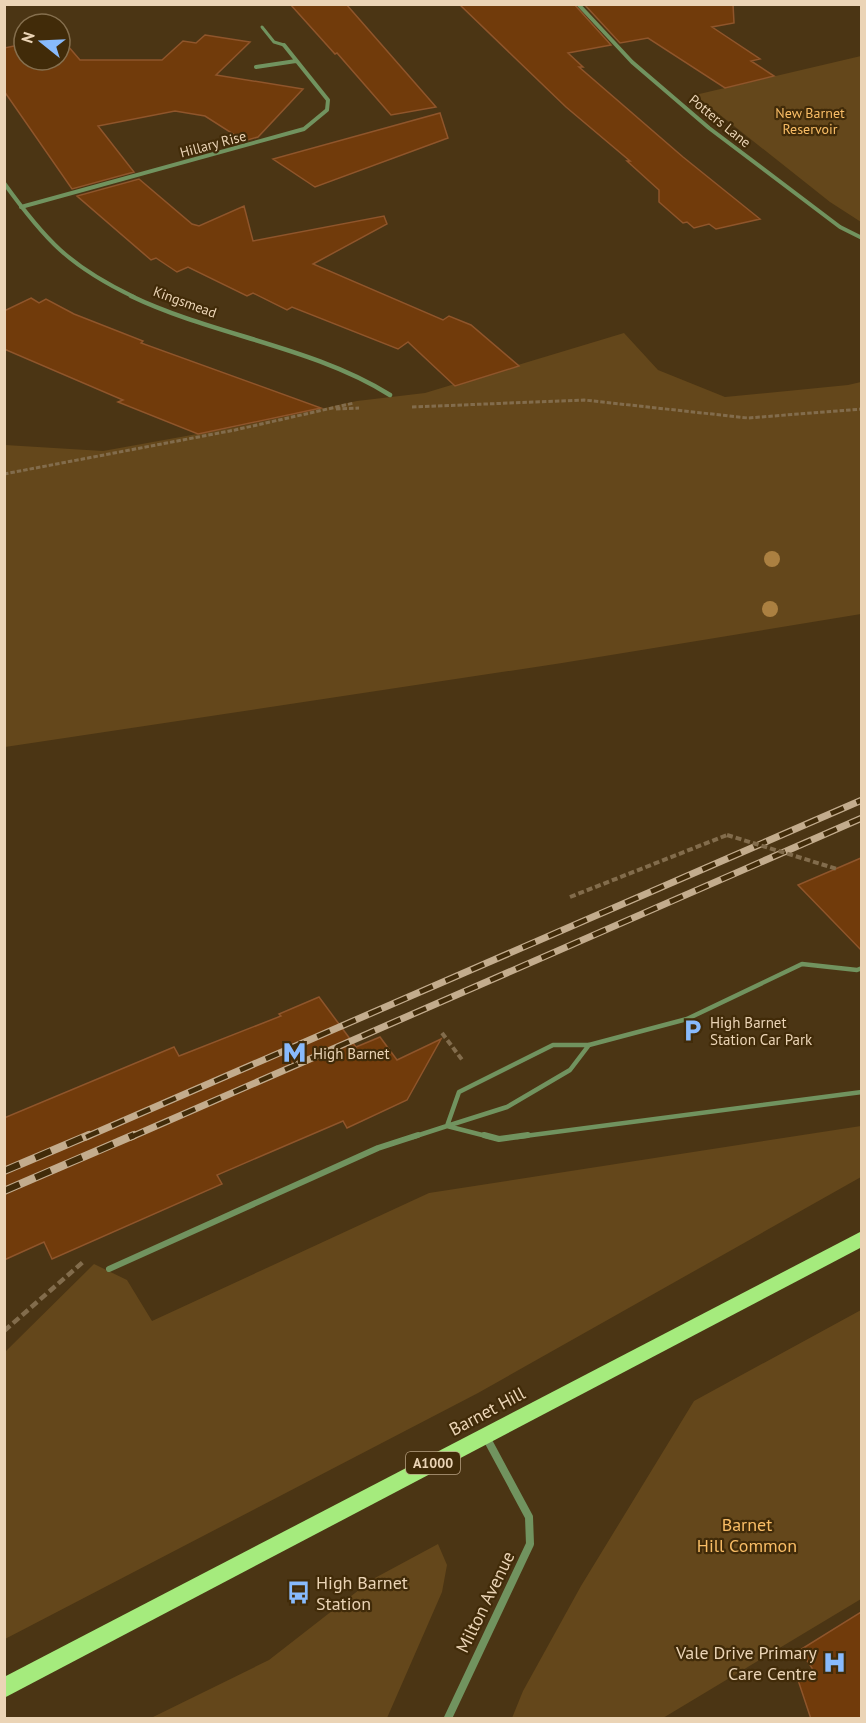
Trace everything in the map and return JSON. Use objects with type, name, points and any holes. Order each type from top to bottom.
[{"type":"main road","name":"Barnet Hill","points":[[4,1688],[861,1238]]},
{"type":"street","name":"Potters Lane","points":[[578,4],[632,62],[709,128],[840,227],[861,237]]},
{"type":"street","name":"Hillary Rise","points":[[21,207],[304,129],[327,110],[328,100],[284,45]]},
{"type":"street","points":[[256,67],[296,61]]},
{"type":"street","name":"Kingsmead","points":[[4,183],[56,249],[79,268],[107,285],[152,304],[351,374],[374,384],[390,395]]},
{"type":"street","name":"Milton Avenue","points":[[448,1719],[530,1544],[530,1517],[485,1435]]},
{"type":"lane","points":[[262,27],[274,42],[284,45]]},
{"type":"lane","points":[[447,1126],[459,1092],[553,1045],[589,1045],[687,1019],[802,964],[857,970],[861,968]]},
{"type":"lane","points":[[109,1269],[378,1148],[507,1107],[570,1070],[589,1045]]},
{"type":"lane","points":[[447,1126],[499,1139],[861,1092]]},
{"type":"path","points":[[408,407],[584,400],[748,418],[861,409]]},
{"type":"path","points":[[4,474],[336,409],[360,408]]},
{"type":"path","points":[[570,897],[728,835],[837,868]]},
{"type":"path","points":[[442,1033],[465,1064]]},
{"type":"path","points":[[4,1331],[89,1256],[109,1269]]},
{"type":"green space","name":"New Barnet Reservoir","points":[[861,56],[861,222],[830,202],[695,95]]},
{"type":"green space","points":[[624,333],[658,370],[725,397],[861,382],[861,614],[562,663],[5,747],[5,445],[103,451],[236,427],[357,401],[425,393]]},
{"type":"green space","points":[[861,1126],[861,1177],[478,1393],[5,1639],[5,1352],[94,1264],[127,1280],[152,1321],[429,1193]]},
{"type":"green space","name":"Barnet Hill Common","points":[[861,1310],[861,1599],[663,1718],[512,1718],[523,1691],[581,1586],[694,1401]]},
{"type":"green space","points":[[438,1544],[447,1565],[442,1592],[387,1718],[151,1718],[269,1660],[373,1579]]},
{"type":"building","points":[[290,4],[346,4],[436,107],[391,115]]},
{"type":"building","points":[[459,4],[574,4],[611,45],[568,53],[583,67],[579,67],[683,157],[760,219],[716,229],[709,224],[694,228],[687,222],[683,223],[659,202],[659,190],[627,161],[630,161],[566,107]]},
{"type":"building","points":[[584,4],[733,4],[734,23],[712,27],[760,59],[751,61],[774,76],[725,88],[648,38],[620,43]]},
{"type":"building","points":[[205,35],[250,42],[216,75],[303,89],[258,137],[244,141],[205,116],[175,111],[98,126],[134,172],[72,189],[4,91],[4,48],[12,46],[12,72],[72,72],[72,51],[80,60],[162,60],[183,41],[196,43]]},
{"type":"building","points":[[440,113],[448,138],[315,187],[273,159]]},
{"type":"building","points":[[139,179],[192,224],[199,226],[244,206],[253,241],[384,216],[387,224],[313,264],[443,320],[449,316],[471,325],[519,366],[455,386],[408,342],[398,349],[292,307],[287,310],[253,293],[247,296],[188,267],[177,272],[156,258],[151,260],[77,196]]},
{"type":"building","points":[[31,298],[39,303],[46,299],[74,314],[143,341],[141,343],[321,408],[198,434],[118,402],[123,400],[4,349],[4,311]]},
{"type":"building","points":[[861,858],[861,950],[798,885]]},
{"type":"building","points":[[319,997],[356,1047],[380,1037],[397,1060],[441,1039],[407,1100],[347,1128],[343,1121],[217,1175],[222,1184],[52,1259],[44,1242],[4,1260],[4,1118],[174,1047],[179,1056],[281,1016],[279,1014]]},
{"type":"building","name":"Vale Drive Primary Care Centre","points":[[861,1612],[861,1719],[811,1719],[798,1680],[816,1674],[800,1650]]},
{"type":"railway","points":[[86,1137],[862,800]]},
{"type":"railway","points":[[131,1137],[862,818]]},
{"type":"railway","points":[[4,1171],[89,1135]]},
{"type":"railway","points":[[4,1191],[134,1135]]},
{"type":"place","name":"High Barnet Station Car Park","points":[[692,1031]]},
{"type":"place","name":"High Barnet","points":[[295,1053]]},
{"type":"place","name":"High Barnet Station","points":[[298,1592]]},
{"type":"place","name":"Vale Drive Primary Care Centre","points":[[835,1662]]}]
